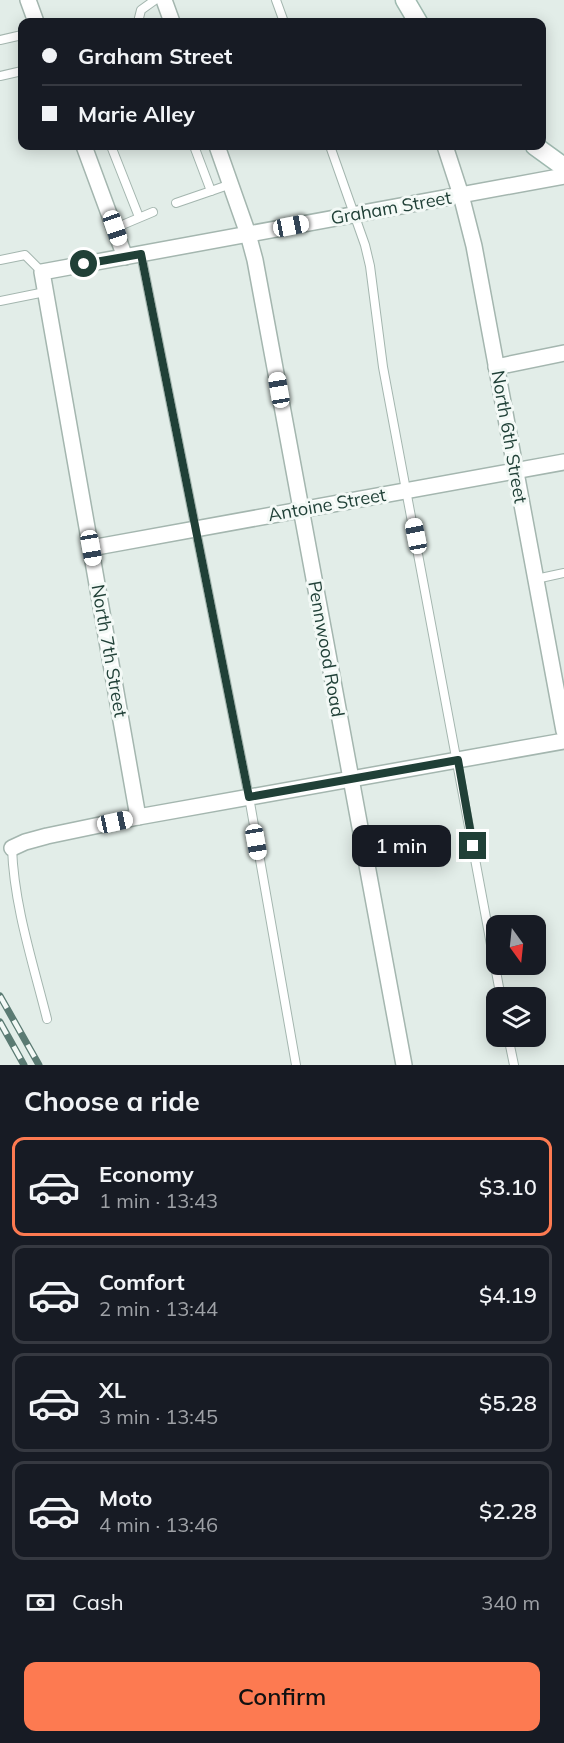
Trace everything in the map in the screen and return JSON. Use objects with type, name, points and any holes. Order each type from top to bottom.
[{"type":"street","points":[[28,0],[35,18]]},
{"type":"street","points":[[164,0],[171,18]]},
{"type":"street","points":[[400,0],[405,18]]},
{"type":"street","points":[[405,0],[416,18]]},
{"type":"street","points":[[86,150],[125,257]]},
{"type":"street","name":"Pennwood Road","points":[[218,150],[248,234],[261,286],[404,1065]]},
{"type":"street","name":"North 6th Street","points":[[446,150],[474,246],[564,731]]},
{"type":"street","points":[[541,150],[564,167]]},
{"type":"street","name":"Graham Street","points":[[42,272],[564,176]]},
{"type":"street","name":"North 7th Street","points":[[42,272],[138,817]]},
{"type":"street","points":[[496,367],[564,353]]},
{"type":"street","name":"Antoine Street","points":[[91,548],[564,462]]},
{"type":"street","points":[[12,848],[47,836],[138,817],[564,741]]},
{"type":"lane","points":[[139,18],[141,10],[155,0]]},
{"type":"lane","points":[[276,0],[283,18]]},
{"type":"lane","points":[[0,40],[18,36]]},
{"type":"lane","points":[[0,76],[18,72]]},
{"type":"lane","points":[[113,150],[139,217]]},
{"type":"lane","points":[[196,150],[211,191]]},
{"type":"lane","points":[[331,150],[361,230],[370,266],[383,367],[499,987]]},
{"type":"lane","points":[[176,203],[231,184]]},
{"type":"lane","points":[[115,228],[153,212]]},
{"type":"lane","points":[[141,254],[249,797],[296,1065]]},
{"type":"lane","points":[[0,260],[25,255],[42,272]]},
{"type":"lane","points":[[0,301],[45,292]]},
{"type":"lane","points":[[536,579],[564,573]]},
{"type":"lane","points":[[12,848],[13,875],[47,1018]]},
{"type":"lane","points":[[510,1047],[513,1065]]},
{"type":"railway","points":[[0,996],[39,1065]]},
{"type":"railway","points":[[0,1022],[24,1065]]},
{"type":"route","points":[[84,264],[141,254],[249,797],[458,760],[473,846]]}]
